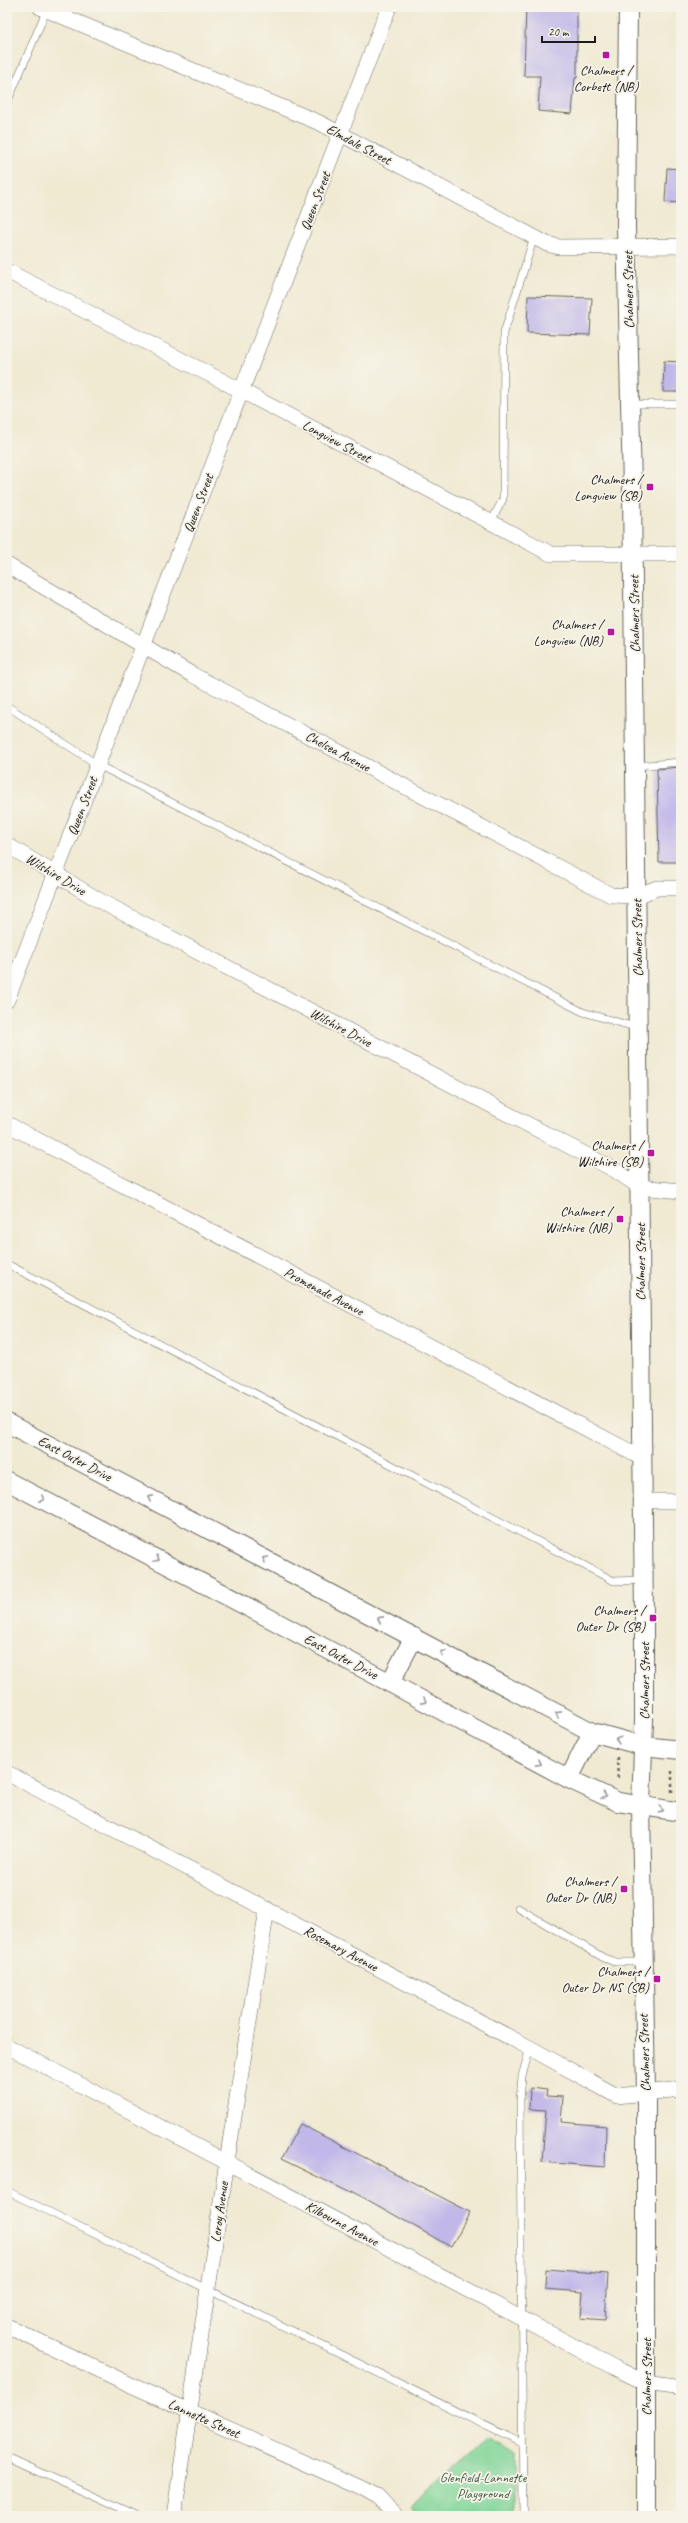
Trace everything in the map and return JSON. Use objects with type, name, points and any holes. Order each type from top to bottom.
[{"type":"street","name":"Queen Street","points":[[7,1000],[389,7]]},
{"type":"street","name":"Chalmers Street","points":[[628,7],[627,246],[633,554],[643,1580],[643,1746],[641,1806],[642,1962],[646,2093],[646,2516]]},
{"type":"street","name":"Elmdale Street","points":[[45,8],[320,123],[534,237],[559,247],[681,246]]},
{"type":"street","name":"Longview Street","points":[[7,271],[242,391],[551,554],[681,554]]},
{"type":"street","name":"Chelsea Avenue","points":[[7,565],[191,674],[611,895],[637,896],[657,888],[681,888]]},
{"type":"street","name":"Wilshire Drive","points":[[7,845],[102,902],[615,1170],[640,1187],[681,1191]]},
{"type":"street","name":"Promenade Avenue","points":[[7,1124],[642,1458]]},
{"type":"street","name":"East Outer Drive","points":[[7,1423],[592,1732],[643,1746],[681,1750]]},
{"type":"street","name":"East Outer Drive","points":[[7,1481],[390,1683],[569,1780],[618,1802],[681,1812]]},
{"type":"street","points":[[642,1501],[681,1501]]},
{"type":"street","points":[[390,1683],[414,1637]]},
{"type":"street","points":[[569,1780],[592,1732]]},
{"type":"street","name":"Rosemary Avenue","points":[[7,1773],[530,2048],[617,2096],[681,2089]]},
{"type":"street","name":"Leroy Avenue","points":[[174,2516],[227,2161],[267,1909]]},
{"type":"street","name":"Kilbourne Avenue","points":[[7,2046],[646,2383],[681,2388]]},
{"type":"street","name":"Lannette Street","points":[[7,2326],[190,2412],[362,2488],[377,2497],[395,2516]]},
{"type":"lane","points":[[7,103],[45,8]]},
{"type":"lane","points":[[491,522],[503,499],[504,333],[534,237]]},
{"type":"lane","points":[[631,404],[681,404]]},
{"type":"lane","points":[[7,706],[98,765],[583,1012],[638,1028]]},
{"type":"lane","points":[[635,766],[681,762]]},
{"type":"lane","points":[[7,1264],[614,1580],[643,1580]]},
{"type":"lane","points":[[518,1908],[604,1958],[615,1962],[642,1962]]},
{"type":"lane","points":[[523,2516],[523,2319],[520,2100],[522,2076],[530,2048]]},
{"type":"lane","points":[[7,2190],[523,2444]]},
{"type":"lane","points":[[7,2457],[136,2516]]},
{"type":"path","points":[[618,1757],[618,1781]]},
{"type":"path","points":[[672,1771],[672,1795]]},
{"type":"green space","name":"Glenfield-Lannette Playground","points":[[489,2439],[514,2454],[514,2516],[415,2516],[410,2507]]},
{"type":"building","points":[[526,7],[577,7],[577,78],[575,78],[572,114],[538,111],[540,76],[524,76]]},
{"type":"building","points":[[667,168],[681,169],[681,203],[665,202]]},
{"type":"building","points":[[528,296],[592,298],[590,335],[527,333]]},
{"type":"building","points":[[664,361],[681,362],[681,392],[663,392]]},
{"type":"building","points":[[681,767],[681,862],[659,862],[657,769]]},
{"type":"building","points":[[530,2088],[547,2090],[546,2096],[563,2097],[561,2122],[606,2126],[605,2167],[542,2162],[546,2110],[529,2109]]},
{"type":"building","points":[[300,2124],[470,2212],[451,2247],[352,2191],[351,2193],[281,2159]]},
{"type":"building","points":[[546,2269],[608,2274],[605,2320],[581,2318],[583,2292],[545,2289]]},
{"type":"place","name":"Chalmers / Corbett (NB)","points":[[606,55]]},
{"type":"place","name":"Chalmers / Longview (SB)","points":[[650,487]]},
{"type":"place","name":"Chalmers / Longview (NB)","points":[[611,632]]},
{"type":"place","name":"Chalmers / Wilshire (SB)","points":[[651,1153]]},
{"type":"place","name":"Chalmers / Wilshire (NB)","points":[[620,1219]]},
{"type":"place","name":"Chalmers / Outer Dr (SB)","points":[[653,1618]]},
{"type":"place","name":"Chalmers / Outer Dr (NB)","points":[[624,1889]]},
{"type":"place","name":"Chalmers / Outer Dr NS (SB)","points":[[657,1979]]}]
